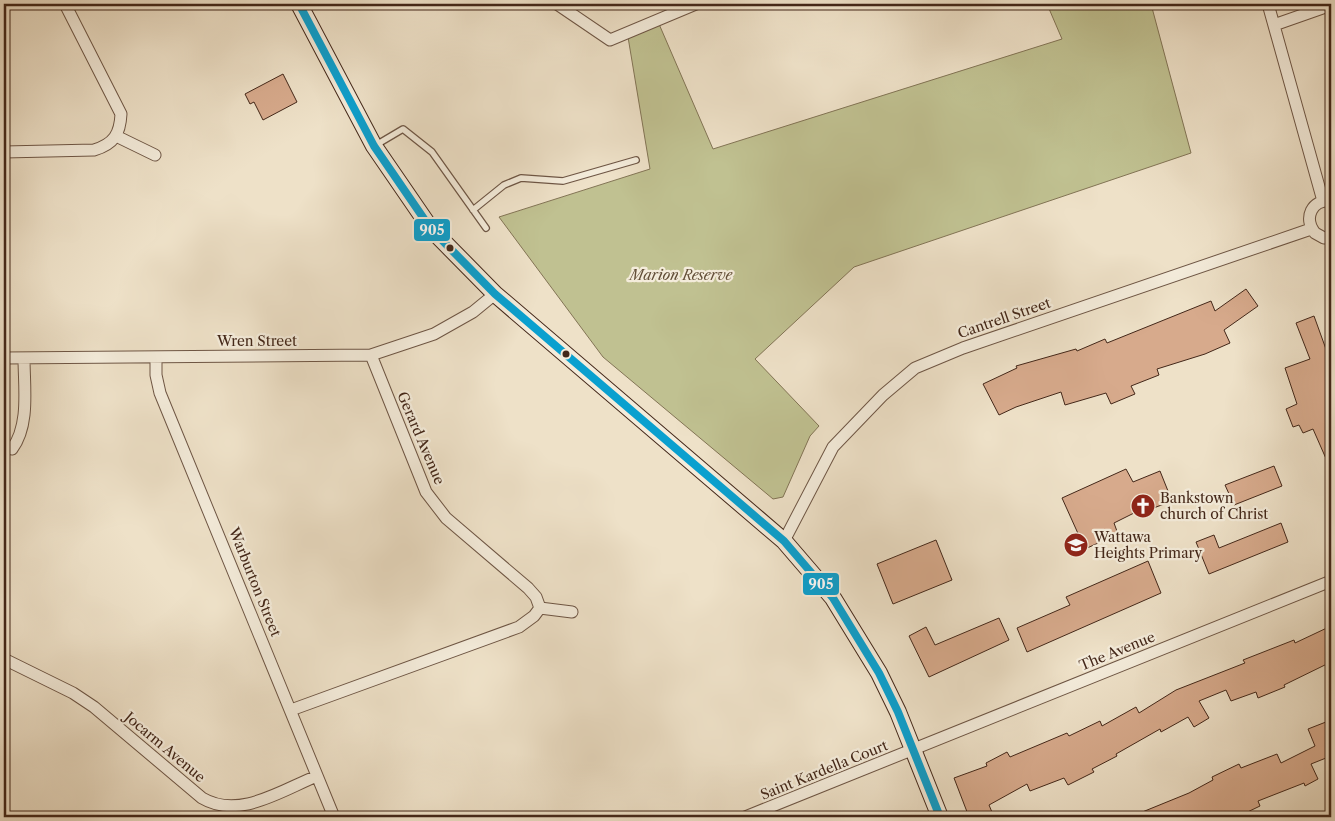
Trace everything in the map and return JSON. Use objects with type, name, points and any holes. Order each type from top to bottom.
[{"type":"main road","points":[[299,4],[374,146],[431,229],[495,294],[784,541],[833,598],[887,688],[940,817]]},
{"type":"street","points":[[4,152],[94,150],[107,146],[116,136],[121,114],[65,4]]},
{"type":"street","points":[[557,4],[610,40],[696,4]]},
{"type":"street","points":[[1268,4],[1327,201],[1318,203],[1310,212],[1309,223],[1311,229],[1319,236],[1331,238]]},
{"type":"street","points":[[1274,25],[1331,5]]},
{"type":"street","points":[[116,136],[155,155]]},
{"type":"street","name":"Cantrell Street","points":[[784,541],[834,447],[883,395],[915,368],[962,348],[1311,229]]},
{"type":"street","name":"Wren Street","points":[[4,358],[371,355],[434,334],[473,312],[495,294]]},
{"type":"street","name":"Gerard Avenue","points":[[371,355],[426,492],[446,518],[528,588],[536,597],[540,608]]},
{"type":"street","name":"Warburton Street","points":[[156,356],[156,375],[160,393],[334,817]]},
{"type":"street","points":[[12,449],[20,438],[23,421],[24,358]]},
{"type":"street","name":"The Avenue","points":[[914,750],[1331,581]]},
{"type":"street","points":[[291,710],[519,628],[534,616],[540,608],[572,612]]},
{"type":"street","name":"Jocarm Avenue","points":[[4,658],[94,707],[202,798],[219,806],[230,807],[248,804],[317,776]]},
{"type":"street","name":"Saint Kardella Court","points":[[745,817],[914,750]]},
{"type":"lane","points":[[374,146],[403,129],[432,152],[486,228]]},
{"type":"lane","points":[[473,210],[504,185],[521,178],[563,182],[636,160]]},
{"type":"green space","name":"Marion Reserve","points":[[1047,4],[1151,4],[1191,153],[854,267],[755,359],[819,426],[810,436],[783,497],[773,499],[603,357],[499,217],[650,169],[628,37],[659,24],[713,149],[1062,39]]},
{"type":"building","points":[[283,74],[297,102],[263,120],[254,102],[250,104],[245,94]]},
{"type":"building","points":[[1246,289],[1258,306],[1224,330],[1230,343],[1205,354],[1157,369],[1159,375],[1131,386],[1135,394],[1111,404],[1106,393],[1065,405],[1061,392],[1016,407],[999,415],[983,384],[1017,368],[1016,366],[1076,349],[1077,351],[1105,339],[1107,343],[1211,301],[1215,311]]},
{"type":"building","points":[[1314,316],[1331,363],[1331,470],[1313,429],[1303,433],[1299,425],[1293,427],[1286,409],[1297,404],[1285,368],[1310,359],[1296,323]]},
{"type":"building","points":[[1274,466],[1282,486],[1234,505],[1225,485]]},
{"type":"building","points":[[1126,469],[1133,482],[1160,471],[1172,501],[1151,509],[1150,505],[1114,523],[1118,534],[1085,549],[1062,498]]},
{"type":"building","points":[[1281,523],[1288,542],[1209,574],[1196,542],[1214,535],[1219,548]]},
{"type":"building","points":[[936,540],[952,580],[893,604],[877,564]]},
{"type":"building","points":[[1148,561],[1161,593],[1027,652],[1017,628],[1070,605],[1066,597]]},
{"type":"building","points":[[999,618],[1009,640],[929,677],[909,636],[926,627],[935,645]]},
{"type":"building","points":[[1331,626],[1331,662],[1284,685],[1285,687],[1258,698],[1256,692],[1231,701],[1226,690],[1199,701],[1209,718],[1194,727],[1188,717],[1161,732],[1160,729],[1092,769],[1094,772],[1068,785],[1064,778],[1030,791],[1027,784],[989,805],[994,817],[969,817],[954,778],[987,766],[986,763],[1007,752],[1010,757],[1067,733],[1069,736],[1100,721],[1102,726],[1136,707],[1139,713],[1176,690],[1245,663],[1243,660],[1294,640],[1295,643]]},
{"type":"building","points":[[1331,720],[1331,756],[1311,764],[1318,779],[1305,786],[1304,783],[1258,801],[1260,806],[1237,817],[1130,817],[1189,793],[1213,780],[1212,777],[1239,764],[1241,768],[1277,754],[1281,763],[1315,746],[1308,729]]},
{"type":"transit line","name":"905","points":[[299,4],[374,146],[431,229],[495,294],[784,541],[833,598],[879,673],[898,712],[940,817]]},
{"type":"place","name":"Bankstown church of Christ","points":[[1143,506]]},
{"type":"place","name":"Wattawa Heights Primary","points":[[1076,545]]}]
